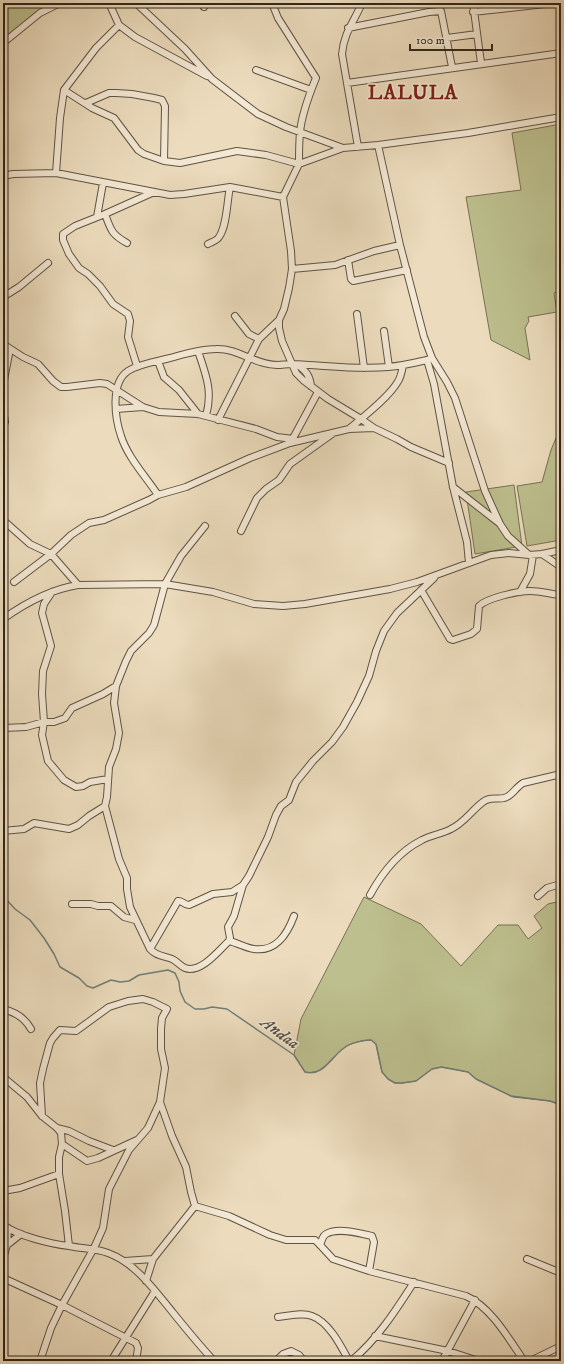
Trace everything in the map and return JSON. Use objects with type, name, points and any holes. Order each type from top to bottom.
[{"type":"street","points":[[3,43],[40,14],[60,3]]},
{"type":"street","points":[[109,3],[119,25],[135,37],[212,79],[258,114],[286,127],[344,148]]},
{"type":"street","points":[[136,3],[185,50],[212,79]]},
{"type":"street","points":[[218,420],[259,339],[279,320],[284,309],[292,269],[291,251],[283,197],[299,164],[300,131],[303,115],[316,77],[278,18],[272,3]]},
{"type":"street","points":[[358,146],[342,54],[348,28],[362,3]]},
{"type":"street","points":[[473,3],[481,63]]},
{"type":"street","points":[[473,12],[554,3]]},
{"type":"street","points":[[348,28],[439,10],[443,13],[452,68]]},
{"type":"street","points":[[56,173],[60,118],[64,90],[96,48],[119,25]]},
{"type":"street","points":[[447,38],[477,34]]},
{"type":"street","points":[[348,83],[481,63],[561,53]]},
{"type":"street","points":[[256,70],[311,90]]},
{"type":"street","points":[[64,90],[92,108],[114,118],[138,150],[144,154],[164,161],[180,163],[237,151],[266,155],[299,164],[344,148],[468,133],[561,117]]},
{"type":"street","points":[[86,103],[109,93],[132,94],[162,100],[165,106],[164,161]]},
{"type":"street","points":[[378,145],[400,245],[430,359],[453,487],[467,542],[469,563]]},
{"type":"street","points":[[3,176],[14,174],[56,173],[170,195],[230,187],[283,197]]},
{"type":"street","points":[[97,217],[103,182]]},
{"type":"street","points":[[208,244],[218,239],[221,232],[230,187]]},
{"type":"street","points":[[137,366],[128,337],[130,321],[128,314],[113,304],[96,282],[79,268],[69,254],[63,240],[63,234],[75,226],[154,192]]},
{"type":"street","points":[[105,214],[112,232],[127,243]]},
{"type":"street","points":[[292,269],[335,265],[374,251],[400,245]]},
{"type":"street","points":[[348,260],[351,279],[353,281],[407,270]]},
{"type":"street","points":[[3,297],[19,287],[48,263]]},
{"type":"street","points":[[357,314],[364,368]]},
{"type":"street","points":[[235,316],[249,334],[259,339]]},
{"type":"street","points":[[279,320],[282,341],[295,364],[296,373],[318,392],[374,428],[411,447],[449,463]]},
{"type":"street","points":[[384,331],[389,367]]},
{"type":"street","points":[[3,344],[38,364],[53,381],[61,387],[100,383],[107,384],[143,407]]},
{"type":"street","points":[[3,385],[10,349]]},
{"type":"street","points":[[158,495],[127,449],[121,436],[116,409],[117,389],[122,376],[137,366],[198,351],[216,349],[232,350],[265,364],[278,365],[295,364],[364,368],[389,367],[430,359]]},
{"type":"street","points":[[198,351],[208,383],[210,403],[206,416]]},
{"type":"street","points":[[430,359],[447,382],[455,398],[485,491],[500,524],[508,536],[531,555]]},
{"type":"street","points":[[158,361],[164,377],[179,390],[198,414]]},
{"type":"street","points":[[349,429],[390,392],[401,375],[403,365]]},
{"type":"street","points":[[292,441],[318,392]]},
{"type":"street","points":[[116,409],[143,407],[167,413],[198,414],[256,429],[292,441]]},
{"type":"street","points":[[3,409],[5,422],[3,426]]},
{"type":"street","points":[[14,582],[52,554],[71,535],[89,523],[104,520],[158,495],[186,487],[292,441],[349,429],[374,428]]},
{"type":"street","points":[[241,531],[255,501],[266,488],[279,480],[290,464],[337,431]]},
{"type":"street","points":[[453,487],[500,524]]},
{"type":"street","points":[[3,520],[30,544],[52,554],[78,586]]},
{"type":"street","points":[[205,526],[181,556],[165,584],[154,626],[131,652],[116,686],[114,703],[119,733],[116,749],[109,767],[105,806],[119,860],[127,878],[128,898],[135,920],[150,949],[155,954],[175,960],[184,968],[195,968],[207,963],[230,942]]},
{"type":"street","points":[[3,620],[11,614],[52,592],[78,586],[165,584],[213,592],[254,604],[283,606],[305,604],[390,589],[436,576],[491,555],[509,553],[531,555],[561,550]]},
{"type":"street","points":[[542,554],[561,567]]},
{"type":"street","points":[[520,592],[530,574],[531,555]]},
{"type":"street","points":[[230,942],[228,927],[234,916],[243,885],[268,837],[281,806],[288,800],[296,782],[313,760],[336,737],[369,676],[376,651],[384,631],[397,614],[436,576]]},
{"type":"street","points":[[421,590],[450,639],[453,640],[471,634],[477,629],[479,606],[487,601],[529,591],[561,595]]},
{"type":"street","points":[[52,592],[44,604],[42,613],[51,646],[43,671],[42,694],[44,722],[42,735],[48,761],[64,780],[78,787],[90,782],[108,779]]},
{"type":"street","points":[[3,728],[26,727],[44,722],[54,722],[65,718],[72,708],[103,694],[116,686]]},
{"type":"street","points":[[370,895],[378,881],[392,865],[405,852],[422,840],[454,827],[470,815],[487,799],[507,798],[518,786],[523,783],[561,774]]},
{"type":"street","points":[[3,831],[24,829],[34,824],[69,828],[78,825],[105,806]]},
{"type":"street","points":[[538,896],[547,888],[561,884]]},
{"type":"street","points":[[150,949],[178,901],[189,905],[213,894],[232,892],[243,885]]},
{"type":"street","points":[[72,904],[111,906],[124,917],[135,920]]},
{"type":"street","points":[[230,942],[254,949],[267,949],[279,943],[290,927],[294,916]]},
{"type":"street","points":[[40,1361],[51,1328],[62,1305],[94,1248],[103,1228],[110,1189],[129,1150],[148,1128],[160,1102],[165,1068],[161,1049],[161,1029],[162,1018],[167,1009],[143,999],[128,1001],[109,1007],[80,1030],[73,1032],[60,1030],[50,1043],[40,1083],[42,1116]]},
{"type":"street","points":[[3,1009],[25,1020],[31,1029]]},
{"type":"street","points":[[3,1077],[27,1097],[42,1116],[61,1133],[62,1144],[59,1157],[59,1174],[69,1246]]},
{"type":"street","points":[[160,1102],[172,1136],[186,1167],[195,1206]]},
{"type":"street","points":[[57,1128],[69,1131],[112,1150]]},
{"type":"street","points":[[62,1144],[87,1161],[98,1158],[112,1150],[138,1139]]},
{"type":"street","points":[[3,1191],[20,1188],[59,1174]]},
{"type":"street","points":[[195,1206],[229,1216],[270,1236],[286,1240],[311,1240],[320,1245],[333,1259],[466,1296],[475,1300],[487,1309],[524,1361]]},
{"type":"street","points":[[146,1281],[153,1259],[195,1206]]},
{"type":"street","points":[[5,1226],[21,1234],[69,1246],[94,1248],[110,1253],[125,1261],[146,1281],[214,1361]]},
{"type":"street","points":[[3,1259],[7,1246],[5,1226]]},
{"type":"street","points":[[320,1245],[323,1236],[326,1233],[354,1232],[372,1236],[374,1242],[369,1270]]},
{"type":"street","points":[[7,1246],[21,1234]]},
{"type":"street","points":[[125,1261],[153,1259]]},
{"type":"street","points":[[527,1259],[561,1273]]},
{"type":"street","points":[[3,1278],[62,1305],[138,1345],[136,1361]]},
{"type":"street","points":[[278,1318],[298,1314],[312,1316],[324,1324],[336,1337],[350,1361],[364,1350],[389,1320],[414,1282]]},
{"type":"street","points":[[111,1361],[155,1292]]},
{"type":"street","points":[[442,1361],[475,1300]]},
{"type":"street","points":[[375,1336],[448,1351],[478,1361]]},
{"type":"street","points":[[530,1361],[561,1346]]},
{"type":"street","points":[[276,1361],[282,1354],[291,1351],[299,1355],[304,1361]]},
{"type":"green space","points":[[3,3],[53,3],[3,40]]},
{"type":"green space","points":[[561,124],[561,291],[554,293],[557,312],[528,317],[529,321],[525,328],[530,360],[491,340],[466,197],[521,190],[512,133]]},
{"type":"green space","points":[[561,426],[561,540],[527,546],[517,486],[542,482],[551,450]]},
{"type":"green space","points":[[514,485],[522,546],[475,554],[466,492]]},
{"type":"green space","points":[[364,897],[421,924],[461,966],[498,925],[518,925],[528,939],[542,928],[534,916],[548,904],[561,901],[561,1105],[550,1101],[513,1097],[476,1079],[468,1072],[442,1067],[432,1069],[416,1081],[395,1083],[388,1079],[382,1072],[376,1044],[371,1040],[361,1041],[347,1046],[322,1069],[305,1072],[294,1055],[301,1019]]},
{"type":"waterway","name":"Andaa","points":[[3,896],[15,909],[30,920],[44,938],[60,967],[79,978],[87,986],[93,988],[111,980],[120,982],[129,981],[139,975],[168,970],[175,973],[185,1002],[195,1009],[212,1007],[227,1009],[294,1055],[305,1072],[317,1072],[344,1048],[361,1041],[371,1040],[376,1044],[382,1072],[388,1079],[395,1083],[416,1081],[432,1069],[441,1067],[468,1072],[476,1079],[511,1096],[550,1101],[561,1105]]},
{"type":"district","name":"LALULA","points":[[413,93]]}]
